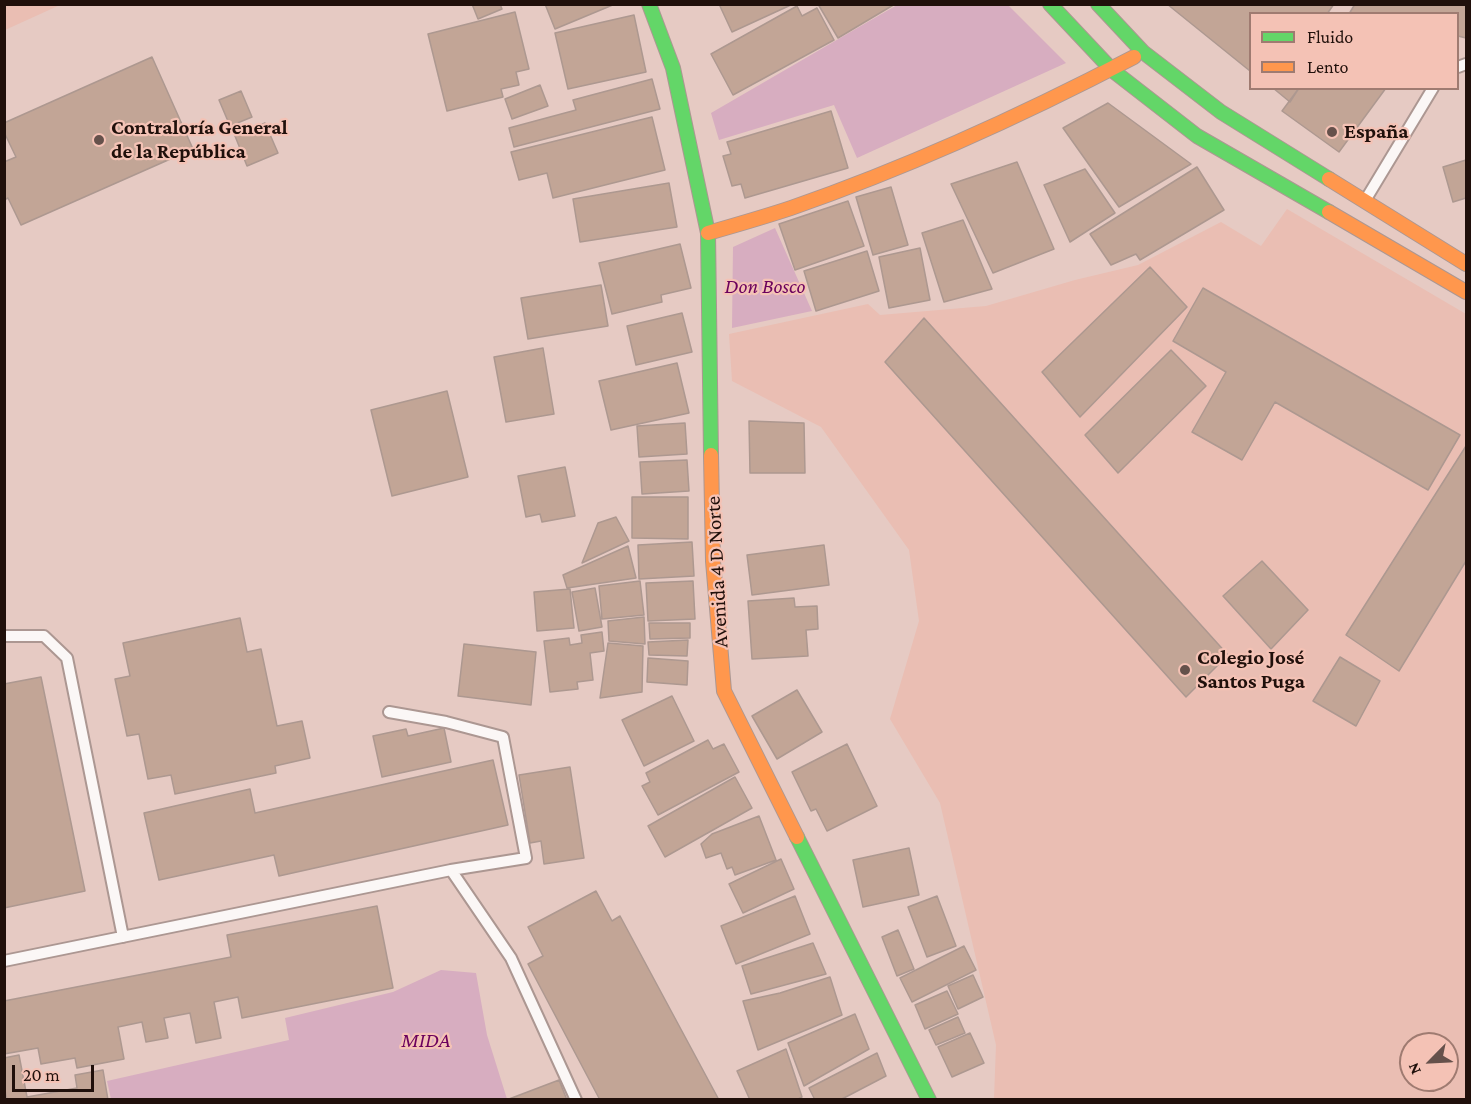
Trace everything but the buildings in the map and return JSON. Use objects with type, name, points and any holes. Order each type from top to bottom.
[{"type":"street","name":"Avenida 4 D Norte","points":[[648,4],[674,68],[708,233],[713,561],[724,691],[929,1100]]},
{"type":"street","points":[[1050,4],[1112,70],[1197,136],[1467,292]]},
{"type":"street","points":[[1098,4],[1143,52],[1221,112],[1467,264]]},
{"type":"street","points":[[708,233],[792,208],[946,148],[1112,70],[1143,52]]},
{"type":"lane","points":[[1364,202],[1432,90]]},
{"type":"lane","points":[[4,636],[44,636],[67,658],[123,937]]},
{"type":"lane","points":[[4,961],[451,870],[526,858],[503,737],[446,722],[389,712]]},
{"type":"lane","points":[[451,870],[511,958],[576,1100]]},
{"type":"shaded area","points":[[5,4],[60,4],[60,5],[5,30]]},
{"type":"shaded area","name":"Colegio José Santos Puga","points":[[1287,209],[1466,314],[1466,1099],[994,1099],[996,1045],[940,803],[890,719],[919,621],[909,550],[821,427],[732,381],[729,334],[868,304],[880,315],[986,306],[1075,280],[1138,265],[1221,222],[1261,246]]},
{"type":"green space","points":[[897,5],[1008,5],[1066,63],[857,158],[834,105],[719,140],[711,113]]},
{"type":"green space","name":"Don Bosco","points":[[775,228],[812,311],[732,328],[733,247]]},
{"type":"green space","name":"MIDA","points":[[441,970],[476,973],[487,1035],[507,1099],[111,1099],[107,1081],[289,1040],[285,1018],[393,992]]},
{"type":"traffic: fast","points":[[649,4],[673,68],[708,233],[711,455]]},
{"type":"traffic: fast","points":[[1050,4],[1112,70],[1197,136],[1329,212]]},
{"type":"traffic: fast","points":[[1098,4],[1143,52],[1221,112],[1329,179]]},
{"type":"traffic: fast","points":[[797,837],[929,1100]]},
{"type":"traffic: slow","points":[[708,233],[791,208],[879,175],[1008,119],[1134,57]]},
{"type":"traffic: slow","points":[[1329,179],[1466,264]]},
{"type":"traffic: slow","points":[[1329,212],[1466,292]]},
{"type":"traffic: slow","points":[[711,455],[713,561],[724,691],[797,837]]},
{"type":"place","name":"España","points":[[1332,132]]},
{"type":"place","name":"Contraloría General de la República","points":[[99,140]]},
{"type":"place","name":"Colegio José Santos Puga","points":[[1185,670]]}]
